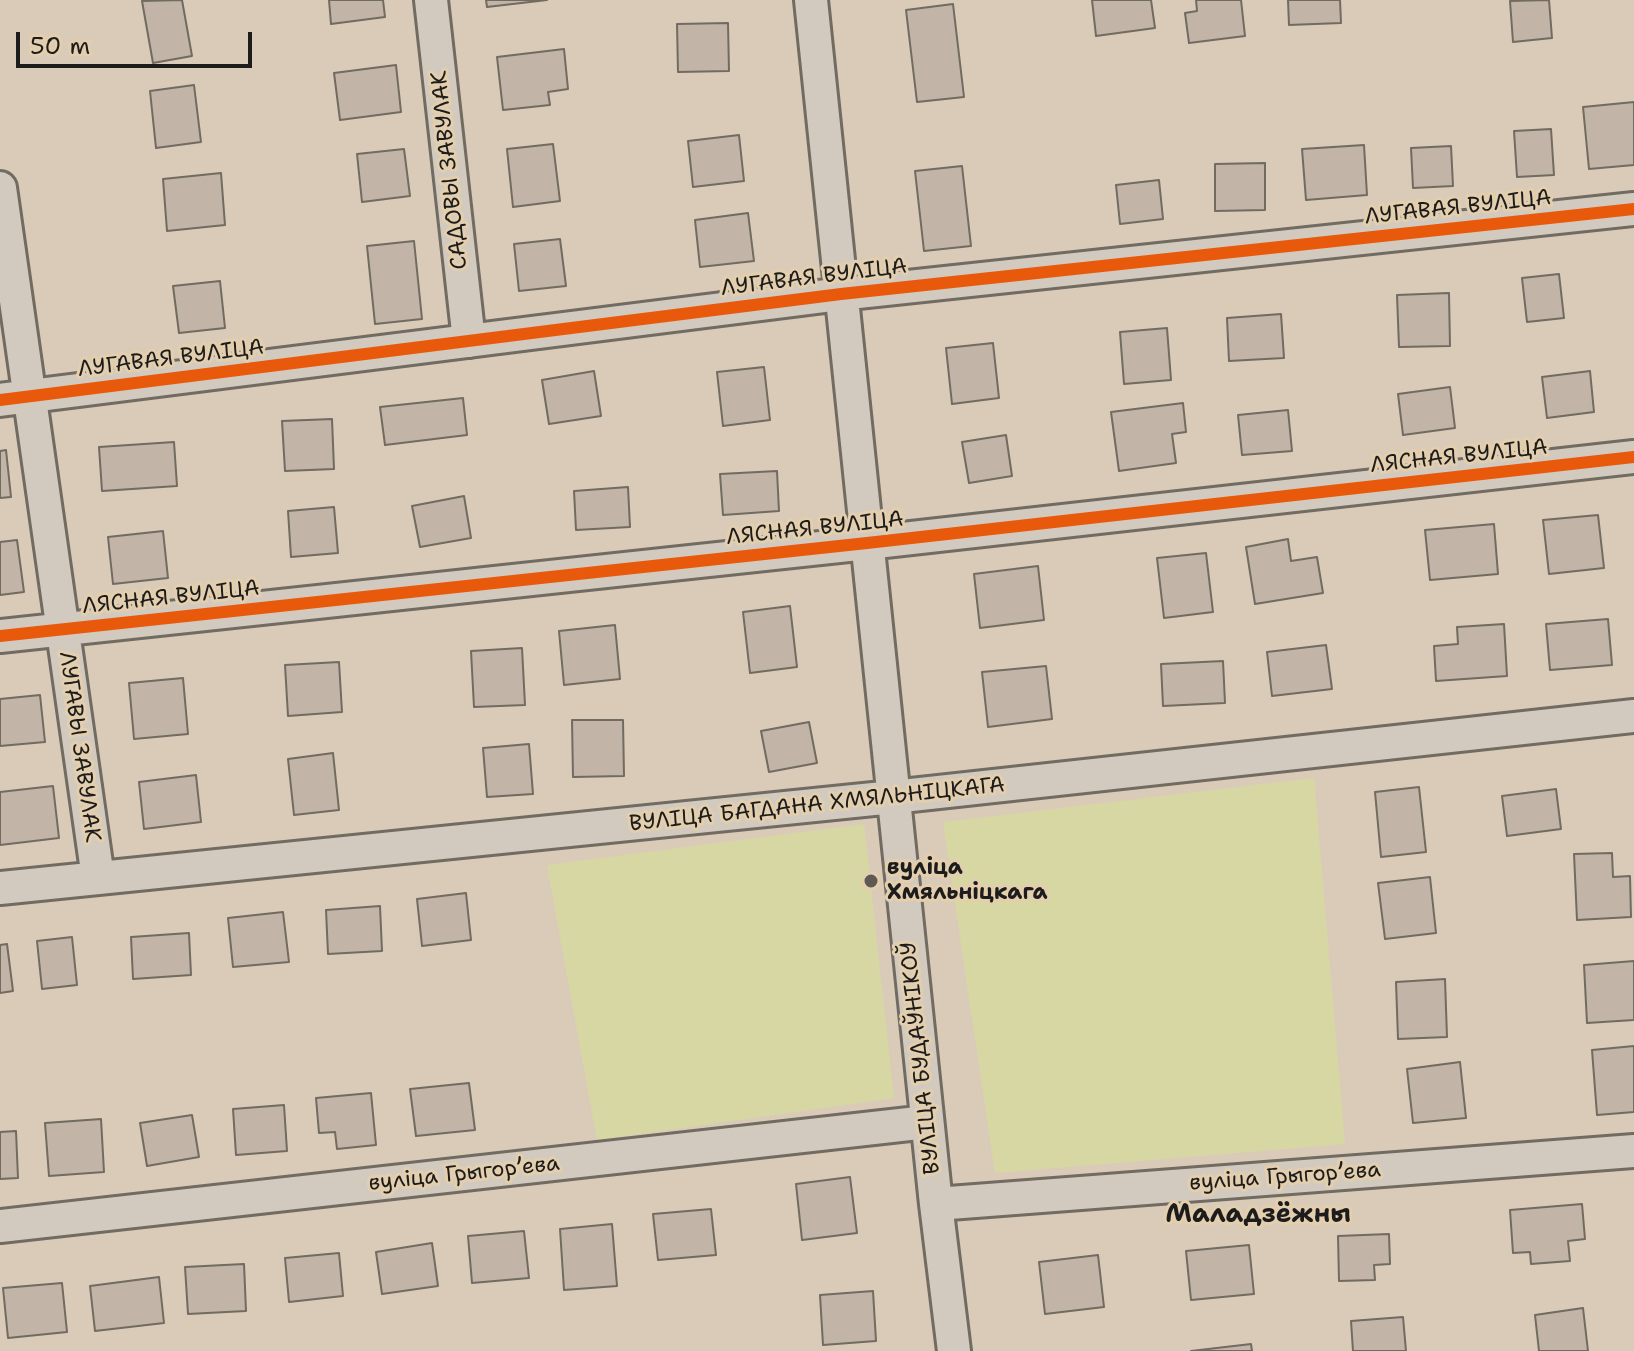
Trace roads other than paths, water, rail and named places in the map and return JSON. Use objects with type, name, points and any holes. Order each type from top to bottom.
[{"type":"street","name":"САДОВЫ ЗАВУЛАК","points":[[431,0],[469,341]]},
{"type":"street","name":"ВУЛІЦА БУДАЎНІКОЎ","points":[[811,0],[927,1122],[954,1351]]},
{"type":"street","name":"ЛУГАВЫ ЗАВУЛАК","points":[[0,188],[15,399],[62,629],[98,878]]},
{"type":"street","name":"ЛУГАВАЯ ВУЛІЦА","points":[[15,399],[841,294],[1634,209]]},
{"type":"street","name":"ЛЯСНАЯ ВУЛІЦА","points":[[0,636],[1634,457]]},
{"type":"street","name":"ВУЛІЦА БАГДАНА ХМЯЛЬНІЦКАГА","points":[[0,888],[893,797],[1634,716]]},
{"type":"street","name":"вуліца Грыгорʼева","points":[[0,1226],[927,1122]]},
{"type":"street","name":"вуліца Грыгорʼева","points":[[936,1204],[1634,1151]]},
{"type":"place","name":"вуліца Хмяльніцкага","points":[[871,881]]},
{"type":"district","name":"Маладзёжны","points":[[1258,1215]]}]
